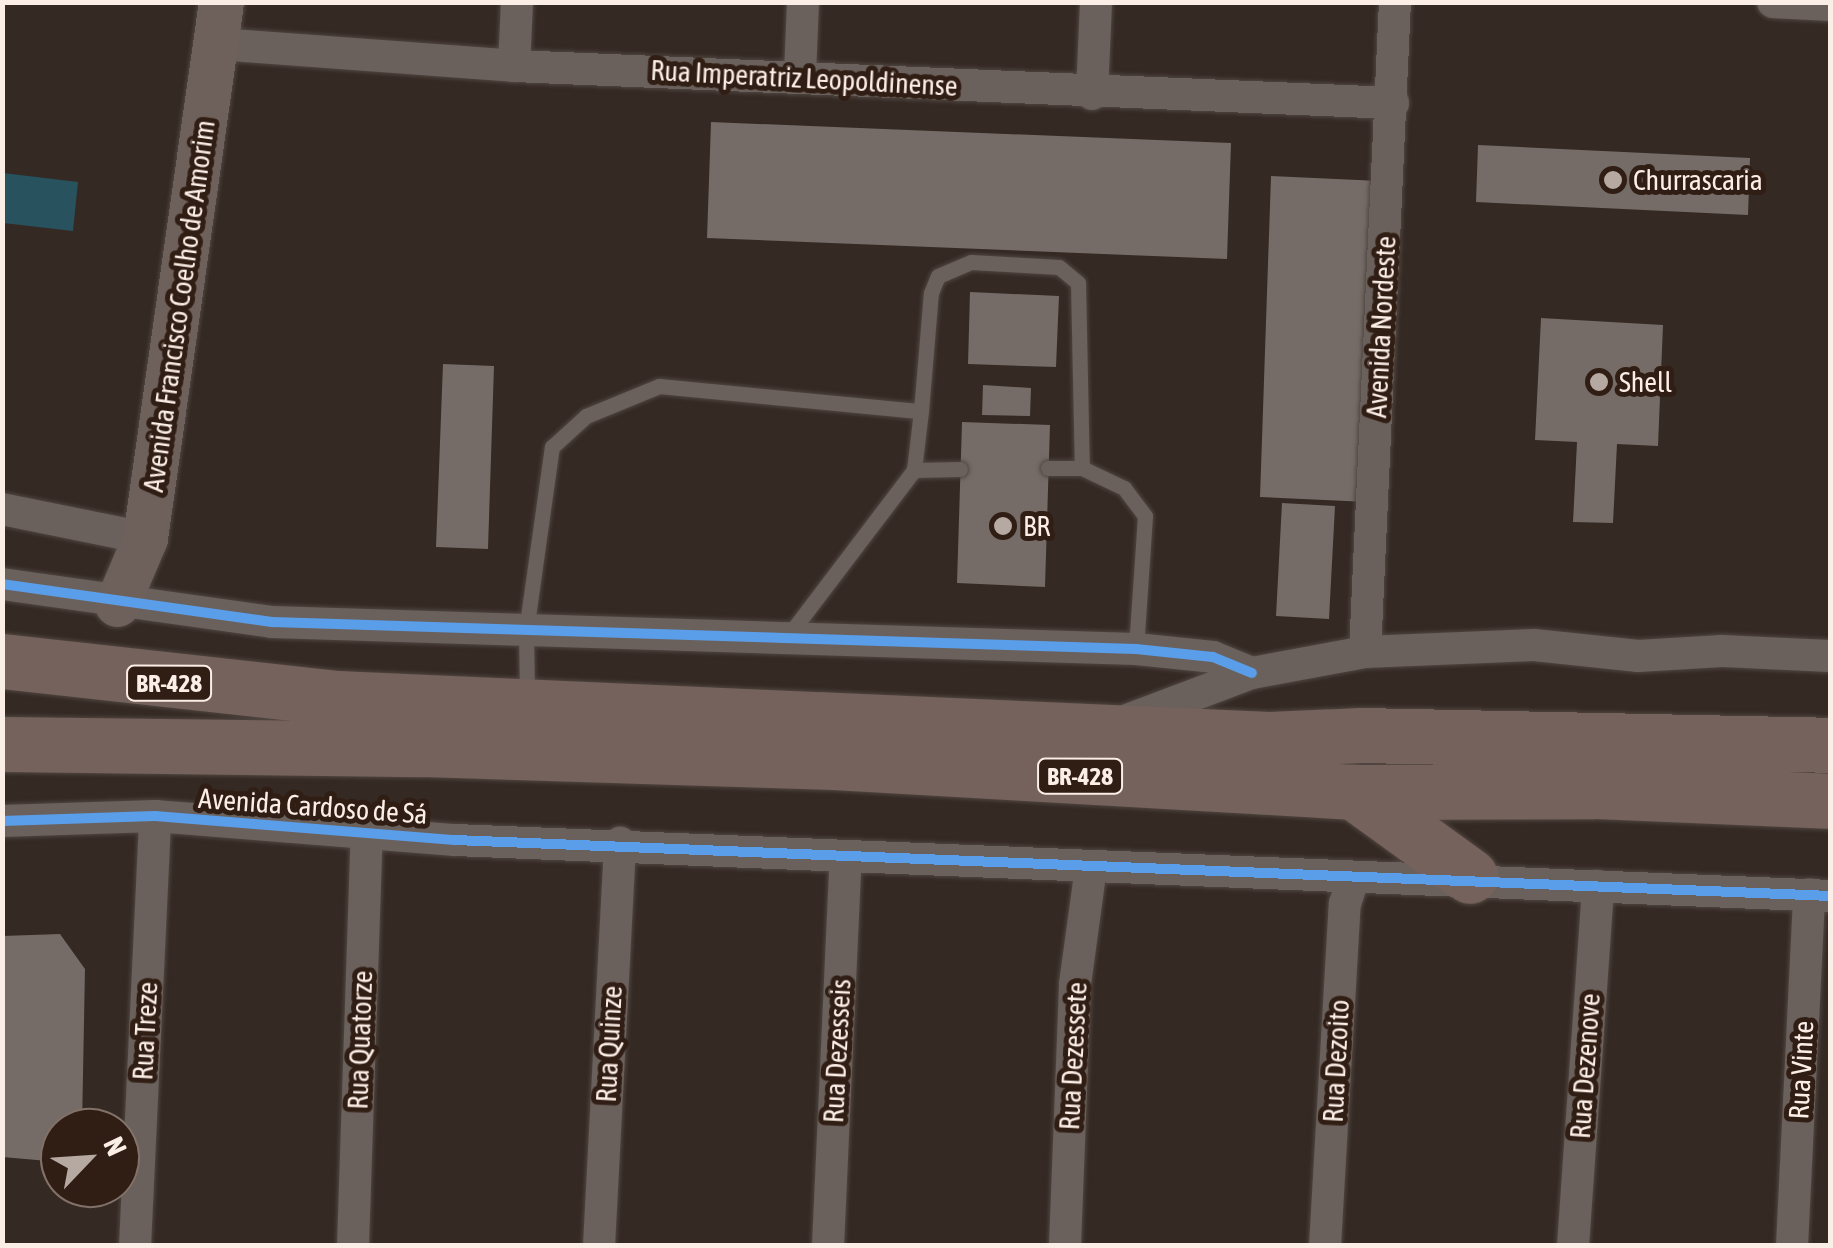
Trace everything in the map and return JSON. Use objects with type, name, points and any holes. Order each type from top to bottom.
[{"type":"highway","name":"BR-428","points":[[2,661],[248,691],[527,705],[1106,728],[1269,739],[1830,745]]},
{"type":"highway","name":"BR-428","points":[[2,744],[262,744],[834,762],[1354,792],[1594,791],[1830,802]]},
{"type":"highway","points":[[1354,792],[1470,876]]},
{"type":"street","points":[[514,66],[518,2]]},
{"type":"street","points":[[800,74],[803,2]]},
{"type":"street","points":[[1092,94],[1096,2]]},
{"type":"street","name":"Avenida Nordeste","points":[[1365,652],[1395,2]]},
{"type":"street","points":[[1772,2],[1830,5]]},
{"type":"street","name":"Rua Imperatriz Leopoldinense","points":[[219,23],[514,66],[800,74],[1092,94],[1393,103]]},
{"type":"street","name":"Avenida Francisco Coelho de Amorim","points":[[117,604],[145,538],[219,23]]},
{"type":"street","points":[[2,509],[145,538]]},
{"type":"street","points":[[2,584],[117,604],[272,622],[1136,649],[1213,656],[1252,673]]},
{"type":"street","points":[[1106,728],[1252,673],[1365,652],[1534,644],[1638,656],[1722,650],[1830,656],[1830,640]]},
{"type":"street","name":"Avenida Cardoso de Sá","points":[[2,821],[155,816],[367,834],[1354,878],[1470,876],[1598,886],[1820,895]]},
{"type":"street","name":"Rua Treze","points":[[135,1246],[155,816]]},
{"type":"street","name":"Rua Quatorze","points":[[353,1246],[367,834]]},
{"type":"street","name":"Rua Quinze","points":[[599,1246],[620,843]]},
{"type":"street","name":"Rua Dezesseis","points":[[828,1246],[846,856]]},
{"type":"street","name":"Rua Dezessete","points":[[1066,1246],[1075,984],[1092,867]]},
{"type":"street","name":"Rua Dezoito","points":[[1325,1246],[1345,904],[1354,878]]},
{"type":"street","name":"Rua Dezenove","points":[[1573,1246],[1598,886]]},
{"type":"street","name":"Rua Vinte","points":[[1792,1246],[1820,895]]},
{"type":"lane","points":[[788,636],[914,470],[931,293],[938,276],[971,262],[1059,267],[1079,289],[1082,468]]},
{"type":"lane","points":[[527,705],[526,631],[552,447],[586,416],[659,386],[921,411]]},
{"type":"lane","points":[[1048,468],[1082,468],[1124,488],[1144,516],[1136,649]]},
{"type":"lane","points":[[914,470],[960,469]]},
{"type":"water","points":[[3,173],[78,182],[73,231],[3,223]]},
{"type":"building","points":[[711,122],[1231,143],[1227,259],[707,238]]},
{"type":"building","name":"Churrascaria","points":[[1478,145],[1750,158],[1748,215],[1476,202]]},
{"type":"building","points":[[1271,176],[1380,181],[1368,502],[1260,497]]},
{"type":"building","points":[[970,292],[1059,296],[1056,367],[968,364]]},
{"type":"building","name":"Shell","points":[[1541,318],[1663,325],[1658,446],[1617,444],[1613,523],[1573,522],[1577,442],[1535,440]]},
{"type":"building","points":[[443,364],[494,366],[488,549],[436,547]]},
{"type":"building","points":[[983,385],[1031,388],[1030,416],[982,415]]},
{"type":"building","name":"BR","points":[[962,422],[1050,425],[1045,587],[957,583]]},
{"type":"building","points":[[1282,503],[1335,506],[1329,619],[1276,616]]},
{"type":"building","points":[[60,934],[85,969],[82,1108],[40,1108],[40,1160],[2,1157],[2,936]]},
{"type":"cycle path","points":[[2,584],[272,622],[1136,649],[1213,657],[1252,673]]},
{"type":"cycle path","points":[[2,821],[155,816],[455,840],[1830,896]]},
{"type":"place","name":"Churrascaria","points":[[1613,180]]},
{"type":"place","name":"Shell","points":[[1599,382]]},
{"type":"place","name":"BR","points":[[1003,526]]}]
